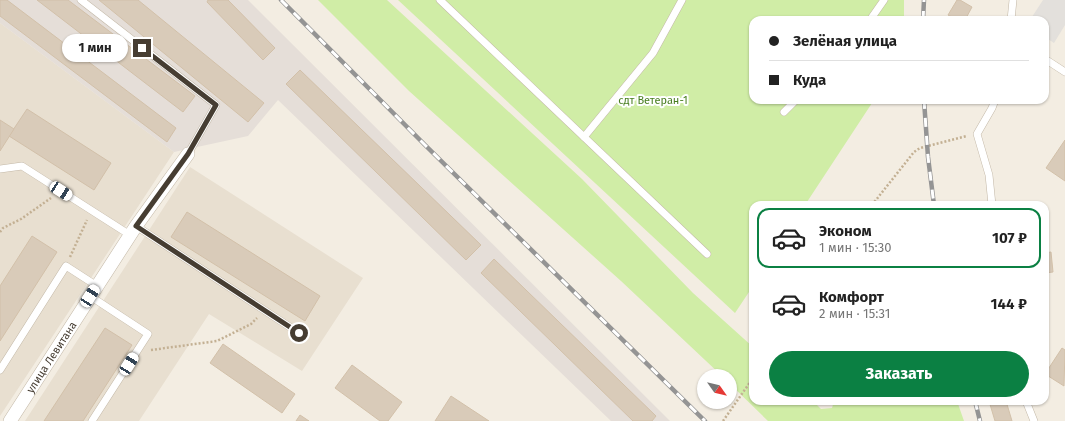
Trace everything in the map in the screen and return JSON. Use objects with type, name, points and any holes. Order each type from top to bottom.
[{"type":"street","name":"улица Левитана","points":[[10,421],[133,231],[188,154]]},
{"type":"lane","points":[[81,0],[216,105],[188,154]]},
{"type":"lane","points":[[440,0],[707,254]]},
{"type":"lane","points":[[584,137],[653,53],[682,0]]},
{"type":"lane","points":[[873,16],[884,0]]},
{"type":"lane","points":[[1011,16],[1013,0]]},
{"type":"lane","points":[[1049,62],[1065,72]]},
{"type":"lane","points":[[784,112],[792,104]]},
{"type":"lane","points":[[992,201],[989,175],[977,134],[994,104]]},
{"type":"lane","points":[[0,169],[22,166],[91,210],[133,231],[265,310],[299,333]]},
{"type":"lane","points":[[0,370],[66,266],[94,291],[148,334],[92,421]]},
{"type":"lane","points":[[1028,405],[1034,421]]},
{"type":"path","points":[[875,201],[914,152],[920,148],[977,134]]},
{"type":"path","points":[[0,232],[1,228],[22,219],[61,191]]},
{"type":"path","points":[[66,266],[91,210]]},
{"type":"path","points":[[136,352],[217,340],[251,324],[265,310]]},
{"type":"path","points":[[723,421],[749,384]]},
{"type":"shaded area","points":[[0,0],[248,0],[670,421],[611,421],[278,100],[248,136],[174,152],[0,23]]},
{"type":"shaded area","points":[[1043,0],[1065,0],[1065,25],[1054,43],[1049,40],[1049,16],[1033,16]]},
{"type":"shaded area","points":[[0,23],[174,152],[0,416]]},
{"type":"shaded area","points":[[190,167],[363,278],[302,371],[209,314],[139,421],[25,421]]},
{"type":"green space","points":[[318,0],[387,0],[582,179],[693,293],[749,343],[749,402],[737,391],[737,369],[715,369],[621,281],[409,91]]},
{"type":"green space","name":"сдт Ветеран-1","points":[[398,0],[904,0],[904,16],[749,16],[749,104],[871,104],[808,201],[749,201],[749,292],[735,313]]},
{"type":"green space","points":[[752,405],[817,405],[821,409],[832,408],[833,405],[958,405],[964,421],[768,421]]},
{"type":"building","points":[[0,0],[7,0],[176,128],[167,142],[0,16]]},
{"type":"building","points":[[37,0],[68,0],[195,96],[183,112]]},
{"type":"building","points":[[99,0],[138,0],[264,103],[248,122]]},
{"type":"building","points":[[208,0],[228,0],[275,48],[263,60],[207,2]]},
{"type":"building","points":[[957,0],[960,0],[972,7],[967,16],[948,15]]},
{"type":"building","points":[[300,70],[481,245],[466,260],[286,84]]},
{"type":"building","points":[[27,109],[111,163],[94,190],[9,136]]},
{"type":"building","points":[[0,120],[14,129],[0,151]]},
{"type":"building","points":[[1065,140],[1065,181],[1046,168]]},
{"type":"building","points":[[187,212],[320,296],[305,321],[171,237]]},
{"type":"building","points":[[32,236],[57,252],[0,341],[0,286]]},
{"type":"building","points":[[1049,252],[1051,252],[1053,272],[1049,272]]},
{"type":"building","points":[[494,259],[656,416],[652,421],[633,421],[481,273]]},
{"type":"building","points":[[105,328],[132,345],[83,421],[44,421]]},
{"type":"building","points":[[223,344],[295,394],[282,413],[210,363]]},
{"type":"building","points":[[1062,348],[1065,350],[1064,386],[1049,377],[1049,368]]},
{"type":"building","points":[[352,365],[402,402],[388,421],[380,421],[335,388]]},
{"type":"building","points":[[451,396],[489,421],[435,421]]},
{"type":"building","points":[[990,405],[1007,405],[1012,421],[995,421]]},
{"type":"building","points":[[300,415],[309,421],[296,421]]},
{"type":"railway","points":[[281,0],[425,145],[705,421]]},
{"type":"railway","points":[[923,16],[924,0]]},
{"type":"railway","points":[[924,104],[928,157],[934,201]]},
{"type":"railway","points":[[976,405],[980,421]]},
{"type":"route","points":[[142,48],[216,105],[188,154],[136,226],[299,333]]}]
